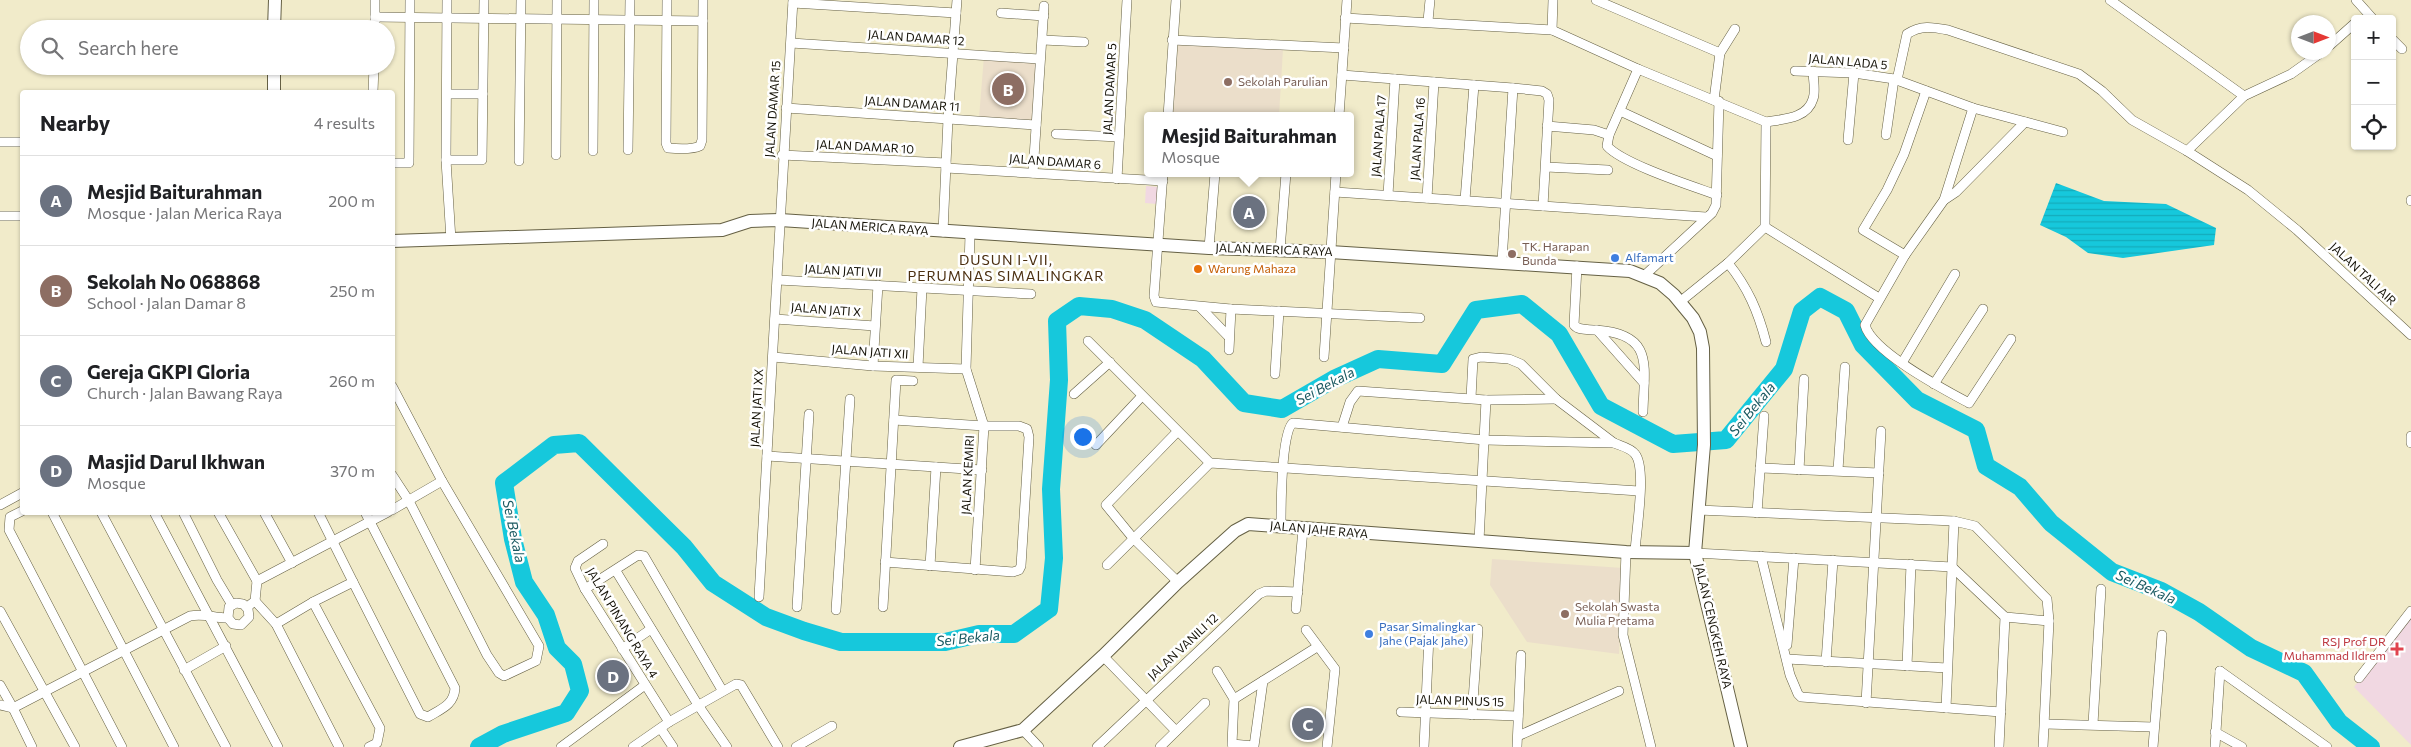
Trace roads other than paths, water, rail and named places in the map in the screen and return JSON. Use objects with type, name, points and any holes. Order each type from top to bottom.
[{"type":"street","points":[[274,20],[275,0]]},
{"type":"street","points":[[375,0],[375,20]]},
{"type":"street","points":[[395,163],[409,163],[410,0]]},
{"type":"street","points":[[447,0],[446,160],[451,240]]},
{"type":"street","points":[[446,160],[482,160],[484,0]]},
{"type":"street","points":[[519,161],[521,0]]},
{"type":"street","points":[[556,155],[557,0]]},
{"type":"street","points":[[592,151],[594,0]]},
{"type":"street","points":[[628,150],[630,0]]},
{"type":"street","points":[[667,0],[666,144],[668,148],[675,149],[695,148],[700,146],[702,140],[703,0]]},
{"type":"street","points":[[910,0],[910,10]]},
{"type":"street","points":[[943,232],[948,119],[957,0]]},
{"type":"street","name":"JALAN DAMAR 5","points":[[1117,179],[1127,0]]},
{"type":"street","points":[[1168,112],[1176,0]]},
{"type":"street","points":[[1340,112],[1347,0]]},
{"type":"street","points":[[1428,21],[1430,0]]},
{"type":"street","points":[[1552,30],[1553,0]]},
{"type":"street","points":[[1596,0],[1720,53]]},
{"type":"street","points":[[2110,0],[2244,96]]},
{"type":"street","points":[[2356,0],[2370,15]]},
{"type":"street","points":[[793,1],[956,13]]},
{"type":"street","name":"JALAN DAMAR 15","points":[[780,220],[782,155],[793,1]]},
{"type":"street","points":[[1001,13],[1044,11],[1033,174]]},
{"type":"street","points":[[375,17],[703,21]]},
{"type":"street","points":[[1345,18],[1428,21],[1552,30],[1638,70],[1766,122],[1796,117],[1808,107],[1813,98],[1813,71]]},
{"type":"street","name":"JALAN TALI AIR","points":[[1896,79],[1907,34],[1928,26],[1948,30],[2079,74],[2102,91],[2132,120],[2248,190],[2297,230],[2411,335]]},
{"type":"street","points":[[2336,39],[2351,26]]},
{"type":"street","points":[[1645,275],[1712,213],[1717,195],[1717,101],[1720,53],[1736,29]]},
{"type":"street","points":[[1043,40],[1084,42]]},
{"type":"street","points":[[1172,40],[1344,48]]},
{"type":"street","name":"JALAN DAMAR 12","points":[[791,43],[1040,59]]},
{"type":"street","points":[[2396,43],[2402,49]]},
{"type":"street","points":[[2187,152],[2244,96],[2291,74],[2311,60]]},
{"type":"street","points":[[1638,70],[1609,134],[1607,146],[1658,174],[1717,195]]},
{"type":"street","name":"JALAN LADA 5","points":[[1795,71],[1854,73],[1896,79],[1973,108],[2063,132]]},
{"type":"street","points":[[1848,140],[1854,73]]},
{"type":"street","points":[[274,75],[274,90]]},
{"type":"street","points":[[374,75],[374,90]]},
{"type":"street","points":[[1342,75],[1514,88],[1542,91],[1547,94],[1549,100],[1544,206]]},
{"type":"street","name":"JALAN PALA 17","points":[[1388,194],[1395,79]]},
{"type":"street","points":[[1886,135],[1896,79]]},
{"type":"street","name":"JALAN PALA 16","points":[[1427,198],[1434,82]]},
{"type":"street","points":[[1465,200],[1474,85]]},
{"type":"street","points":[[1502,261],[1514,88]]},
{"type":"street","points":[[1905,255],[1862,230],[1887,190],[1904,154],[1926,91]]},
{"type":"street","points":[[447,94],[483,94]]},
{"type":"street","name":"JALAN DAMAR 11","points":[[786,108],[1036,125]]},
{"type":"street","points":[[1973,108],[1944,200],[1905,255],[1865,325],[1866,330],[1883,348],[1902,363],[1934,384],[1969,403],[2011,339]]},
{"type":"street","points":[[1620,111],[1717,156]]},
{"type":"street","points":[[1681,301],[1728,263],[1765,227],[1766,122]]},
{"type":"street","points":[[1944,200],[1956,192],[2025,122]]},
{"type":"street","points":[[1547,126],[1594,130],[1609,134]]},
{"type":"street","points":[[1056,134],[1119,138]]},
{"type":"street","points":[[1,142],[20,142]]},
{"type":"street","name":"JALAN DAMAR 10","points":[[782,155],[946,166]]},
{"type":"street","name":"JALAN DAMAR 6","points":[[946,166],[1117,179],[1163,177]]},
{"type":"street","points":[[1546,167],[1608,170]]},
{"type":"street","points":[[1163,177],[1154,296],[1156,302],[1160,304],[1200,307],[1420,318]]},
{"type":"street","points":[[1209,248],[1215,177]]},
{"type":"street","points":[[1280,250],[1286,177]]},
{"type":"street","points":[[1324,357],[1336,177]]},
{"type":"street","points":[[1335,192],[1388,194],[1706,217]]},
{"type":"street","points":[[0,216],[20,216]]},
{"type":"street","name":"JALAN MERICA RAYA","points":[[395,241],[722,230],[750,221],[780,220],[970,234],[1159,243],[1209,248],[1502,261],[1630,270],[1660,283],[1681,301],[1700,332],[1703,348],[1704,438]]},
{"type":"street","name":"JALAN JATI XX","points":[[759,597],[780,220]]},
{"type":"street","points":[[1765,227],[1879,298]]},
{"type":"street","name":"JALAN KEMIRI","points":[[970,234],[966,369],[984,426],[975,570]]},
{"type":"street","points":[[1728,263],[1744,284],[1754,302],[1766,342]]},
{"type":"street","points":[[1577,266],[1574,325],[1581,329],[1617,333],[1633,341],[1644,361],[1643,412]]},
{"type":"street","points":[[1902,363],[1955,274]]},
{"type":"street","name":"JALAN JATI VII","points":[[778,280],[1031,294]]},
{"type":"street","points":[[873,366],[878,285]]},
{"type":"street","points":[[918,367],[922,288]]},
{"type":"street","points":[[1200,307],[1229,336]]},
{"type":"street","points":[[1229,350],[1231,308]]},
{"type":"street","points":[[1934,384],[1983,309]]},
{"type":"street","points":[[1275,374],[1279,311]]},
{"type":"street","name":"JALAN JATI X","points":[[775,319],[876,326]]},
{"type":"street","points":[[1597,330],[1644,384]]},
{"type":"street","points":[[1088,341],[1210,463],[1639,491]]},
{"type":"street","name":"JALAN JATI XII","points":[[773,357],[873,366],[966,369]]},
{"type":"street","points":[[1471,398],[1472,361],[1481,357],[1509,359],[1521,364],[1556,399],[1614,443],[1634,452],[1639,459],[1641,475],[1623,634],[1651,747]]},
{"type":"street","points":[[1074,394],[1110,362]]},
{"type":"street","points":[[1838,470],[1845,366]]},
{"type":"street","points":[[1799,470],[1804,379]]},
{"type":"street","points":[[883,607],[896,380],[913,381]]},
{"type":"street","points":[[1342,427],[1350,402],[1358,391],[1486,400],[1556,399]]},
{"type":"street","points":[[395,392],[442,481],[539,646],[536,661],[511,674],[504,676],[499,673],[486,655],[409,502],[395,480]]},
{"type":"street","points":[[1096,445],[1142,396]]},
{"type":"street","points":[[836,610],[850,399]]},
{"type":"street","points":[[1479,541],[1486,400]]},
{"type":"street","points":[[796,608],[809,414]]},
{"type":"street","points":[[1756,513],[1764,416]]},
{"type":"street","points":[[886,562],[975,570],[1013,572],[1019,570],[1022,566],[1030,437],[1027,429],[1019,426],[984,426],[894,420]]},
{"type":"street","points":[[1281,527],[1283,469],[1290,425],[1342,427],[1485,440],[1614,443]]},
{"type":"street","points":[[1866,703],[1881,431]]},
{"type":"street","points":[[1177,432],[1106,505],[1133,538],[1178,582]]},
{"type":"street","points":[[2411,436],[2411,442]]},
{"type":"street","name":"JALAN CENGKEH RAYA","points":[[1704,438],[1695,553],[1741,747]]},
{"type":"street","points":[[767,456],[806,457],[847,462],[982,470]]},
{"type":"street","points":[[1107,565],[1210,463]]},
{"type":"street","points":[[930,566],[936,467]]},
{"type":"street","points":[[1760,468],[1879,472]]},
{"type":"street","points":[[395,509],[442,481]]},
{"type":"street","points":[[0,505],[20,494]]},
{"type":"street","points":[[1698,510],[1954,521],[1975,526],[2041,590],[2047,599],[2049,621],[2043,747]]},
{"type":"street","points":[[20,512],[10,517],[9,530],[122,747]]},
{"type":"street","points":[[54,515],[174,747]]},
{"type":"street","points":[[103,515],[226,747]]},
{"type":"street","points":[[156,515],[278,747]]},
{"type":"street","points":[[184,515],[217,580],[232,604]]},
{"type":"street","points":[[220,515],[257,581],[255,601],[247,608]]},
{"type":"street","points":[[266,515],[292,563]]},
{"type":"street","points":[[320,515],[420,714],[428,717],[449,704],[454,697],[455,688],[366,515]]},
{"type":"street","points":[[257,581],[383,515]]},
{"type":"street","points":[[1946,708],[1954,521]]},
{"type":"street","name":"JALAN JAHE RAYA","points":[[1023,730],[1103,656],[1178,582],[1235,530],[1248,524],[1631,552],[1695,553]]},
{"type":"street","points":[[1296,609],[1303,529]]},
{"type":"street","name":"JALAN PINANG RAYA 4","points":[[604,544],[575,565],[585,589],[669,722]]},
{"type":"street","points":[[1695,553],[1952,567],[2005,617],[2049,621]]},
{"type":"street","points":[[585,589],[616,571],[638,555],[644,556],[722,690]]},
{"type":"street","points":[[1761,556],[1795,688],[1801,697],[2001,712]]},
{"type":"street","points":[[1787,656],[1794,558]]},
{"type":"street","points":[[1826,662],[1833,560]]},
{"type":"street","points":[[1907,666],[1912,564]]},
{"type":"street","points":[[616,571],[698,705],[727,747]]},
{"type":"street","points":[[276,624],[313,602],[353,582]]},
{"type":"street","points":[[2094,724],[2101,589]]},
{"type":"street","name":"JALAN VANILI 12","points":[[1097,747],[1259,594],[1266,592],[1298,592]]},
{"type":"street","points":[[255,601],[276,624],[339,747]]},
{"type":"street","points":[[313,602],[380,728],[377,743],[369,747]]},
{"type":"street","points":[[0,705],[13,708],[190,616],[210,615],[218,618],[228,618],[237,625],[244,623],[249,617],[247,608],[240,603],[232,604]]},
{"type":"street","points":[[228,618],[228,611],[232,604]]},
{"type":"street","points":[[0,611],[75,747]]},
{"type":"street","points":[[2359,678],[2411,611]]},
{"type":"street","points":[[1999,747],[2005,617]]},
{"type":"street","points":[[1472,715],[1478,629]]},
{"type":"street","points":[[622,649],[651,630]]},
{"type":"street","points":[[1306,630],[1335,669],[1328,747]]},
{"type":"street","points":[[2153,747],[2162,634]]},
{"type":"street","points":[[1424,747],[1429,636]]},
{"type":"street","points":[[184,670],[226,646]]},
{"type":"street","points":[[1234,699],[1317,647]]},
{"type":"street","points":[[1517,747],[1521,655]]},
{"type":"street","points":[[1103,656],[1176,731]]},
{"type":"street","points":[[1787,656],[1826,662],[1947,668]]},
{"type":"street","points":[[1217,671],[1234,699],[1232,744],[1254,746],[1262,680]]},
{"type":"street","points":[[2215,747],[2220,671],[2327,747]]},
{"type":"street","points":[[0,684],[32,747]]},
{"type":"street","points":[[633,747],[669,722],[732,684],[741,685],[778,747]]},
{"type":"street","points":[[561,747],[645,685]]},
{"type":"street","points":[[1518,736],[1618,691]]},
{"type":"street","points":[[1160,747],[1205,703]]},
{"type":"street","name":"JALAN PINUS 15","points":[[1401,712],[1518,716]]},
{"type":"street","points":[[2045,724],[2154,726]]},
{"type":"street","points":[[796,747],[832,726]]},
{"type":"street","points":[[661,729],[673,747]]},
{"type":"street","points":[[960,747],[1023,730],[1039,747]]},
{"type":"street","points":[[2215,732],[2242,747]]},
{"type":"water","points":[[2056,183],[2104,201],[2166,204],[2216,228],[2214,245],[2123,258],[2088,253],[2066,237],[2040,225]]},
{"type":"waterway","name":"Sei Bekala","points":[[479,747],[503,734],[566,713],[580,691],[573,664],[557,648],[546,615],[524,582],[513,539],[504,483],[554,445],[579,443],[684,547],[713,583],[766,617],[841,642],[945,642],[979,634],[1014,634],[1049,609],[1054,558],[1051,489],[1059,380],[1057,321],[1079,306],[1112,309],[1145,320],[1203,359],[1244,403],[1282,409],[1334,379],[1378,359],[1442,364],[1476,310],[1522,304],[1559,334],[1601,406],[1673,444],[1726,440],[1784,369],[1802,311],[1820,297],[1846,311],[1863,345],[1917,400],[1976,430],[1986,466],[2020,487],[2051,523],[2112,572],[2161,591],[2199,612],[2251,648],[2304,673],[2339,722],[2371,747]]},
{"type":"place","name":"Sekolah Parulian","points":[[1228,82]]},
{"type":"place","name":"Sekolah No 068868","points":[[1008,89]]},
{"type":"place","name":"Mesjid Baiturahman","points":[[1249,212]]},
{"type":"place","name":"TK. Harapan Bunda","points":[[1512,254]]},
{"type":"place","name":"Alfamart","points":[[1615,258]]},
{"type":"place","name":"Warung Mahaza","points":[[1198,269]]},
{"type":"place","name":"Sekolah Swasta Mulia Pretama","points":[[1565,614]]},
{"type":"place","name":"Pasar Simalingkar Jahe (Pajak Jahe)","points":[[1369,634]]},
{"type":"place","name":"RSJ Prof DR Muhammad Ildrem","points":[[2397,649]]},
{"type":"place","name":"Masjid Darul Ikhwan","points":[[613,676]]},
{"type":"place","name":"Gereja GKPI Gloria","points":[[1308,724]]},
{"type":"district","name":"DUSUN I-VII, PERUMNAS SIMALINGKAR","points":[[1006,268]]}]
